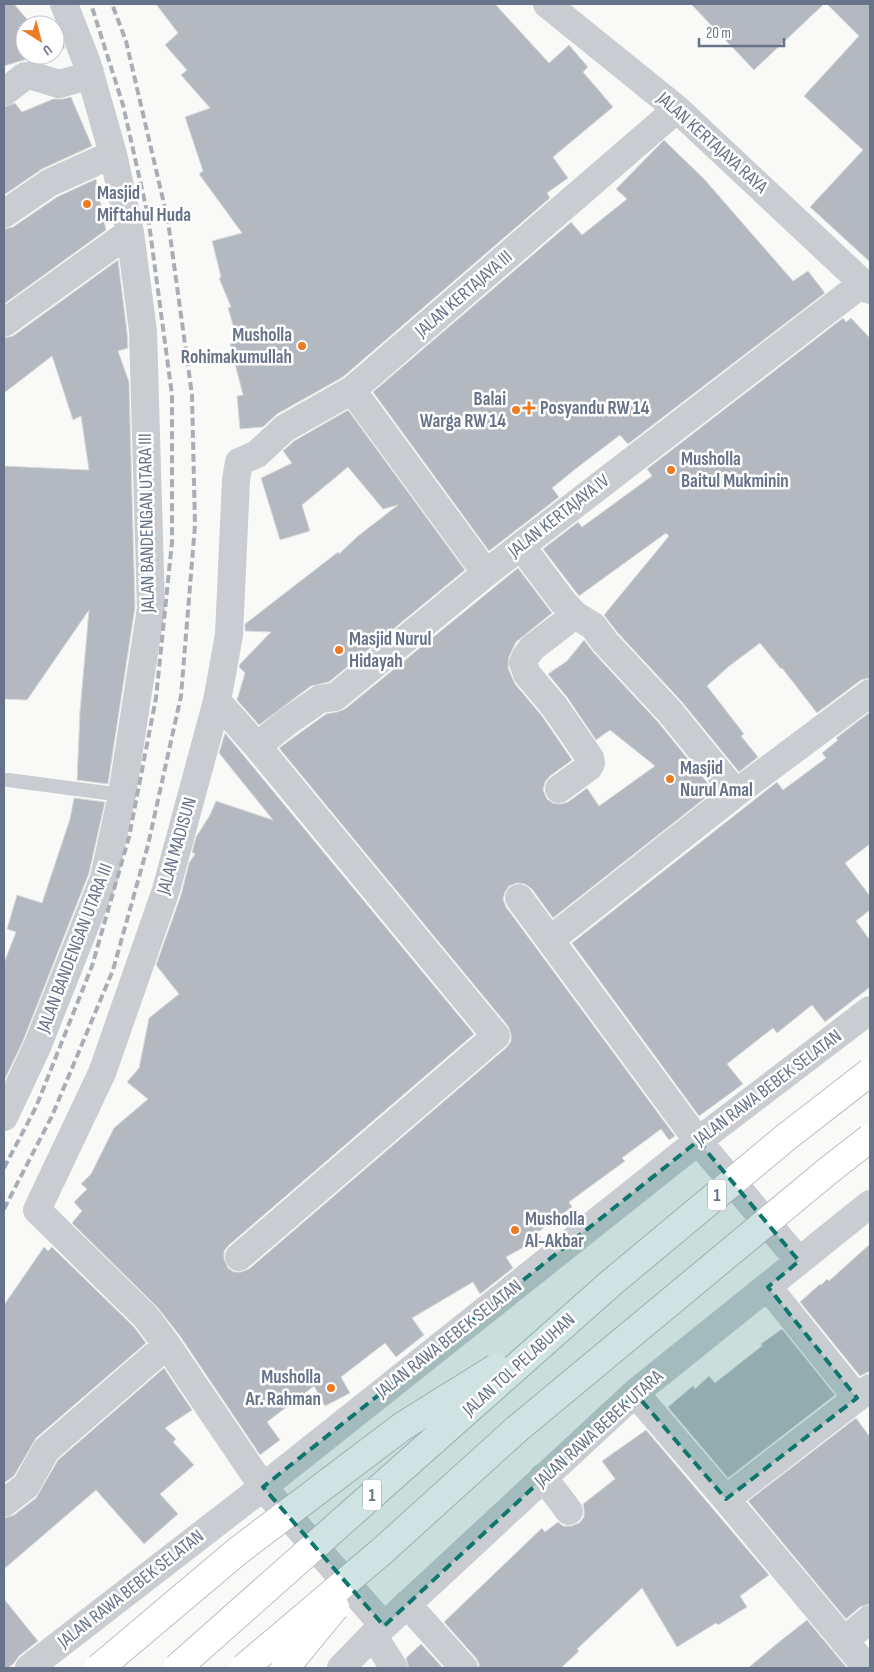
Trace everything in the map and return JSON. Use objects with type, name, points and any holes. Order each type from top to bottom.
[{"type":"highway","name":"JALAN TOL PELABUHAN","points":[[177,1668],[611,1283],[770,1150],[870,1072]]},
{"type":"highway","points":[[244,1668],[381,1552],[517,1429],[870,1138]]},
{"type":"highway","points":[[99,1668],[239,1550],[403,1426],[567,1323]]},
{"type":"highway","points":[[285,1668],[381,1552]]},
{"type":"street","name":"JALAN BANDENGAN UTARA III","points":[[4,1118],[38,1047],[104,878],[122,795],[150,608],[143,331],[130,232],[113,154],[90,72],[64,4]]},
{"type":"street","name":"JALAN KERTAJAYA RAYA","points":[[547,4],[678,109],[866,286]]},
{"type":"street","points":[[4,92],[25,76],[33,76],[59,84],[77,79],[90,72]]},
{"type":"street","name":"JALAN KERTAJAYA III","points":[[239,462],[257,454],[285,428],[352,390],[678,109]]},
{"type":"street","points":[[4,214],[49,183],[113,154]]},
{"type":"street","points":[[4,323],[130,232]]},
{"type":"street","name":"JALAN KERTAJAYA IV","points":[[257,746],[320,699],[335,697],[520,546],[866,286]]},
{"type":"street","points":[[352,390],[486,573]]},
{"type":"street","name":"JALAN MADISUN","points":[[167,1345],[146,1317],[37,1210],[102,1074],[166,890],[217,701],[229,635],[236,480],[239,462]]},
{"type":"street","points":[[520,546],[556,594],[575,615],[592,626],[670,712],[736,793]]},
{"type":"street","points":[[559,789],[589,767],[591,763],[590,758],[554,706],[527,674],[523,663],[532,648],[575,615]]},
{"type":"street","points":[[550,940],[736,793],[870,693]]},
{"type":"street","points":[[217,701],[257,746],[496,1036],[239,1257]]},
{"type":"street","points":[[519,898],[698,1141],[799,1261]]},
{"type":"street","name":"JALAN RAWA BEBEK SELATAN","points":[[29,1668],[262,1487],[698,1141],[870,1010]]},
{"type":"street","name":"JALAN RAWA BEBEK UTARA","points":[[340,1668],[378,1630],[635,1393],[870,1204]]},
{"type":"street","points":[[726,1499],[863,1393],[768,1287]]},
{"type":"street","points":[[4,1503],[26,1486],[46,1450],[167,1345],[262,1487],[378,1630],[394,1668]]},
{"type":"street","points":[[635,1393],[867,1668]]},
{"type":"street","points":[[543,1478],[569,1511]]},
{"type":"street","points":[[407,1604],[464,1668]]},
{"type":"street","points":[[844,1641],[870,1619]]},
{"type":"lane","points":[[8,780],[122,795]]},
{"type":"highlighted area","points":[[698,1141],[799,1261],[768,1287],[857,1398],[726,1499],[635,1393],[384,1626],[263,1487]]},
{"type":"building","points":[[4,4],[14,4],[23,15],[15,15],[15,63],[4,66]]},
{"type":"building","points":[[156,4],[495,4],[549,63],[569,45],[588,67],[583,72],[613,107],[553,157],[568,178],[547,193],[550,198],[343,377],[277,414],[263,427],[240,429],[237,396],[243,395],[230,344],[238,342],[228,308],[231,307],[219,278],[221,277],[212,241],[242,233],[199,174],[203,171],[185,117],[210,108],[181,75],[187,70],[165,45],[178,33]]},
{"type":"building","points":[[691,4],[824,4],[754,70]]},
{"type":"building","points":[[827,4],[870,4],[870,262],[810,207],[863,150],[804,96],[859,36]]},
{"type":"building","points":[[71,97],[92,146],[42,169],[4,195],[4,107],[15,103],[22,112],[53,99]]},
{"type":"building","points":[[664,140],[705,180],[793,281],[808,271],[825,293],[628,444],[620,435],[578,467],[552,488],[559,497],[489,551],[373,392],[571,222],[582,235],[627,199],[616,189]]},
{"type":"building","points":[[96,179],[106,230],[4,304],[4,229],[13,227],[57,197]]},
{"type":"building","points":[[118,260],[128,348],[118,351],[129,382],[135,607],[108,784],[77,780],[80,711],[89,610],[27,700],[4,699],[4,466],[89,470],[81,416],[73,420],[52,356],[4,393],[4,338],[13,336]]},
{"type":"building","points":[[843,318],[846,322],[851,318],[870,338],[870,678],[861,680],[817,713],[760,643],[728,667],[707,686],[744,734],[741,736],[758,757],[739,772],[682,702],[617,632],[604,615],[669,536],[666,533],[579,596],[543,549],[578,522],[582,527],[652,476],[647,469]]},
{"type":"building","points":[[348,410],[465,570],[329,682],[311,686],[259,725],[237,700],[245,673],[239,667],[271,632],[245,631],[245,624],[338,552],[339,554],[358,536],[398,505],[383,509],[348,467],[302,505],[310,531],[280,540],[261,478],[292,463],[283,451],[294,441]]},
{"type":"building","points":[[518,568],[552,613],[516,642],[509,657],[508,668],[515,684],[542,716],[572,760],[545,782],[543,790],[547,799],[553,803],[561,804],[568,802],[587,788],[599,806],[655,766],[610,730],[596,740],[567,697],[548,674],[567,661],[584,640],[658,722],[714,791],[553,918],[532,889],[525,884],[517,883],[509,886],[503,899],[506,907],[675,1136],[669,1140],[661,1129],[622,1158],[625,1161],[569,1202],[572,1207],[538,1232],[541,1238],[506,1257],[513,1268],[480,1294],[473,1282],[412,1318],[424,1335],[396,1357],[385,1343],[341,1377],[350,1393],[325,1406],[314,1386],[267,1422],[280,1440],[260,1455],[180,1336],[158,1308],[72,1223],[82,1211],[74,1202],[87,1189],[81,1184],[91,1174],[114,1128],[148,1099],[127,1082],[139,1068],[149,1018],[179,994],[156,965],[181,895],[189,863],[195,854],[192,852],[196,837],[210,815],[216,801],[273,820],[219,753],[225,733],[474,1034],[229,1245],[224,1251],[224,1259],[228,1268],[234,1272],[249,1269],[507,1047],[511,1041],[508,1026],[279,748],[326,714],[345,709]]},
{"type":"building","points":[[870,712],[870,844],[845,863],[870,896],[870,910],[856,921],[870,940],[870,987],[825,1022],[812,1005],[777,1033],[773,1028],[727,1064],[743,1084],[699,1116],[572,943],[777,782],[783,790],[826,758],[822,753],[838,740],[836,738]]},
{"type":"building","points":[[74,798],[105,802],[89,873],[23,1041],[4,1081],[4,963],[16,932],[7,929],[17,895],[42,903],[70,819]]},
{"type":"building","points":[[870,1244],[870,1371],[860,1376],[800,1302],[820,1284],[827,1279],[829,1281]]},
{"type":"building","points":[[44,1247],[48,1251],[52,1247],[134,1327],[146,1343],[36,1438],[14,1476],[4,1483],[4,1305]]},
{"type":"building","points":[[782,1329],[835,1395],[728,1478],[668,1407],[693,1386],[695,1389],[709,1376],[715,1383]]},
{"type":"building","points":[[164,1368],[192,1410],[165,1428],[176,1439],[173,1442],[194,1465],[160,1494],[178,1514],[144,1544],[96,1490],[4,1569],[4,1518],[14,1515],[36,1498],[58,1460]]},
{"type":"building","points":[[856,1418],[870,1437],[870,1604],[860,1607],[846,1619],[748,1501]]},
{"type":"building","points":[[646,1430],[769,1575],[740,1596],[747,1607],[677,1647],[642,1588],[577,1649],[579,1651],[561,1668],[479,1668],[476,1658],[444,1622],[542,1528],[545,1532],[558,1522],[563,1526],[579,1523],[584,1517],[583,1504],[615,1479],[602,1461]]},
{"type":"building","points":[[4,1599],[38,1641],[19,1656],[8,1668],[4,1668]]},
{"type":"building","points":[[807,1620],[847,1668],[748,1668],[779,1642]]},
{"type":"building","points":[[421,1644],[443,1668],[409,1668],[406,1658]]},
{"type":"railway","points":[[4,1168],[36,1107],[92,966],[129,837],[156,698],[172,542],[172,395],[148,216],[123,105],[91,4]]},
{"type":"railway","points":[[4,1209],[52,1116],[113,970],[148,845],[181,696],[195,525],[192,395],[168,221],[126,41],[112,4]]},
{"type":"place","name":"Masjid Miftahul Huda","points":[[87,204]]},
{"type":"place","name":"Musholla Rohimakumullah","points":[[302,346]]},
{"type":"place","name":"Posyandu RW 14","points":[[529,408]]},
{"type":"place","name":"Balai Warga RW 14","points":[[516,410]]},
{"type":"place","name":"Musholla Baitul Mukminin","points":[[671,470]]},
{"type":"place","name":"Masjid Nurul Hidayah","points":[[339,650]]},
{"type":"place","name":"Masjid Nurul Amal","points":[[670,779]]},
{"type":"place","name":"Musholla Al-Akbar","points":[[515,1230]]},
{"type":"place","name":"Musholla Ar. Rahman","points":[[331,1388]]}]
